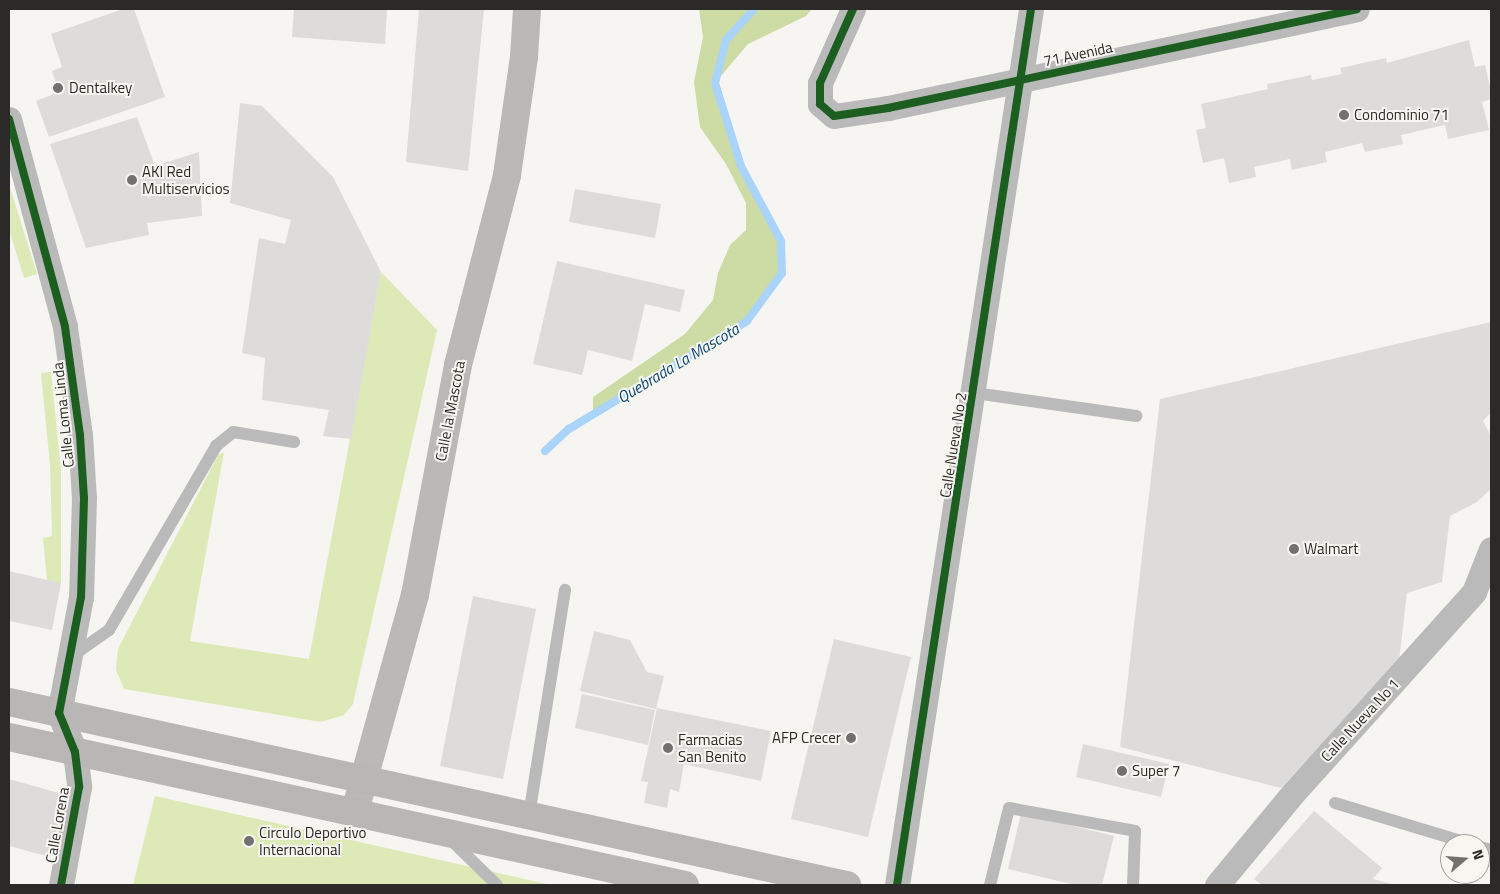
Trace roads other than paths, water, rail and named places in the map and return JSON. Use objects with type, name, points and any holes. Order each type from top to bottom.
[{"type":"highway","points":[[9,702],[847,885]]},
{"type":"highway","points":[[9,737],[355,811],[685,885]]},
{"type":"main road","name":"Calle la Mascota","points":[[355,811],[362,778],[415,595],[458,365],[507,174],[527,9]]},
{"type":"street","name":"71 Avenida","points":[[853,9],[820,83],[818,97],[829,114],[888,108],[1357,9]]},
{"type":"street","name":"Calle Nueva No 2","points":[[897,885],[975,393],[1017,81],[1031,9]]},
{"type":"street","name":"Calle Loma Linda","points":[[9,119],[52,268],[74,373],[84,498],[81,597],[72,656],[59,714]]},
{"type":"street","name":"Calle Nueva No 1","points":[[1217,885],[1294,792],[1474,592],[1491,549]]},
{"type":"street","name":"Calle Lorena","points":[[59,714],[75,752],[79,788],[61,885]]},
{"type":"lane","points":[[975,393],[1136,416]]},
{"type":"lane","points":[[72,656],[109,630],[216,446],[233,432],[294,442]]},
{"type":"lane","points":[[529,815],[565,590]]},
{"type":"lane","points":[[1335,803],[1440,835]]},
{"type":"lane","points":[[990,885],[1009,808],[1135,831],[1133,885]]},
{"type":"lane","points":[[443,832],[497,885]]},
{"type":"waterway","name":"Quebrada La Mascota","points":[[545,451],[569,429],[747,321],[782,273],[781,241],[741,166],[715,83],[726,40],[754,9]]},
{"type":"place","name":"Dentalkey","points":[[58,88]]},
{"type":"place","name":"Condominio 71","points":[[1344,115]]},
{"type":"place","name":"AKI Red Multiservicios","points":[[132,180]]},
{"type":"place","name":"Walmart","points":[[1294,549]]},
{"type":"place","name":"AFP Crecer","points":[[851,738]]},
{"type":"place","name":"Farmacias San Benito","points":[[668,748]]},
{"type":"place","name":"Super 7","points":[[1122,771]]},
{"type":"place","name":"Circulo Deportivo Internacional","points":[[249,841]]}]
